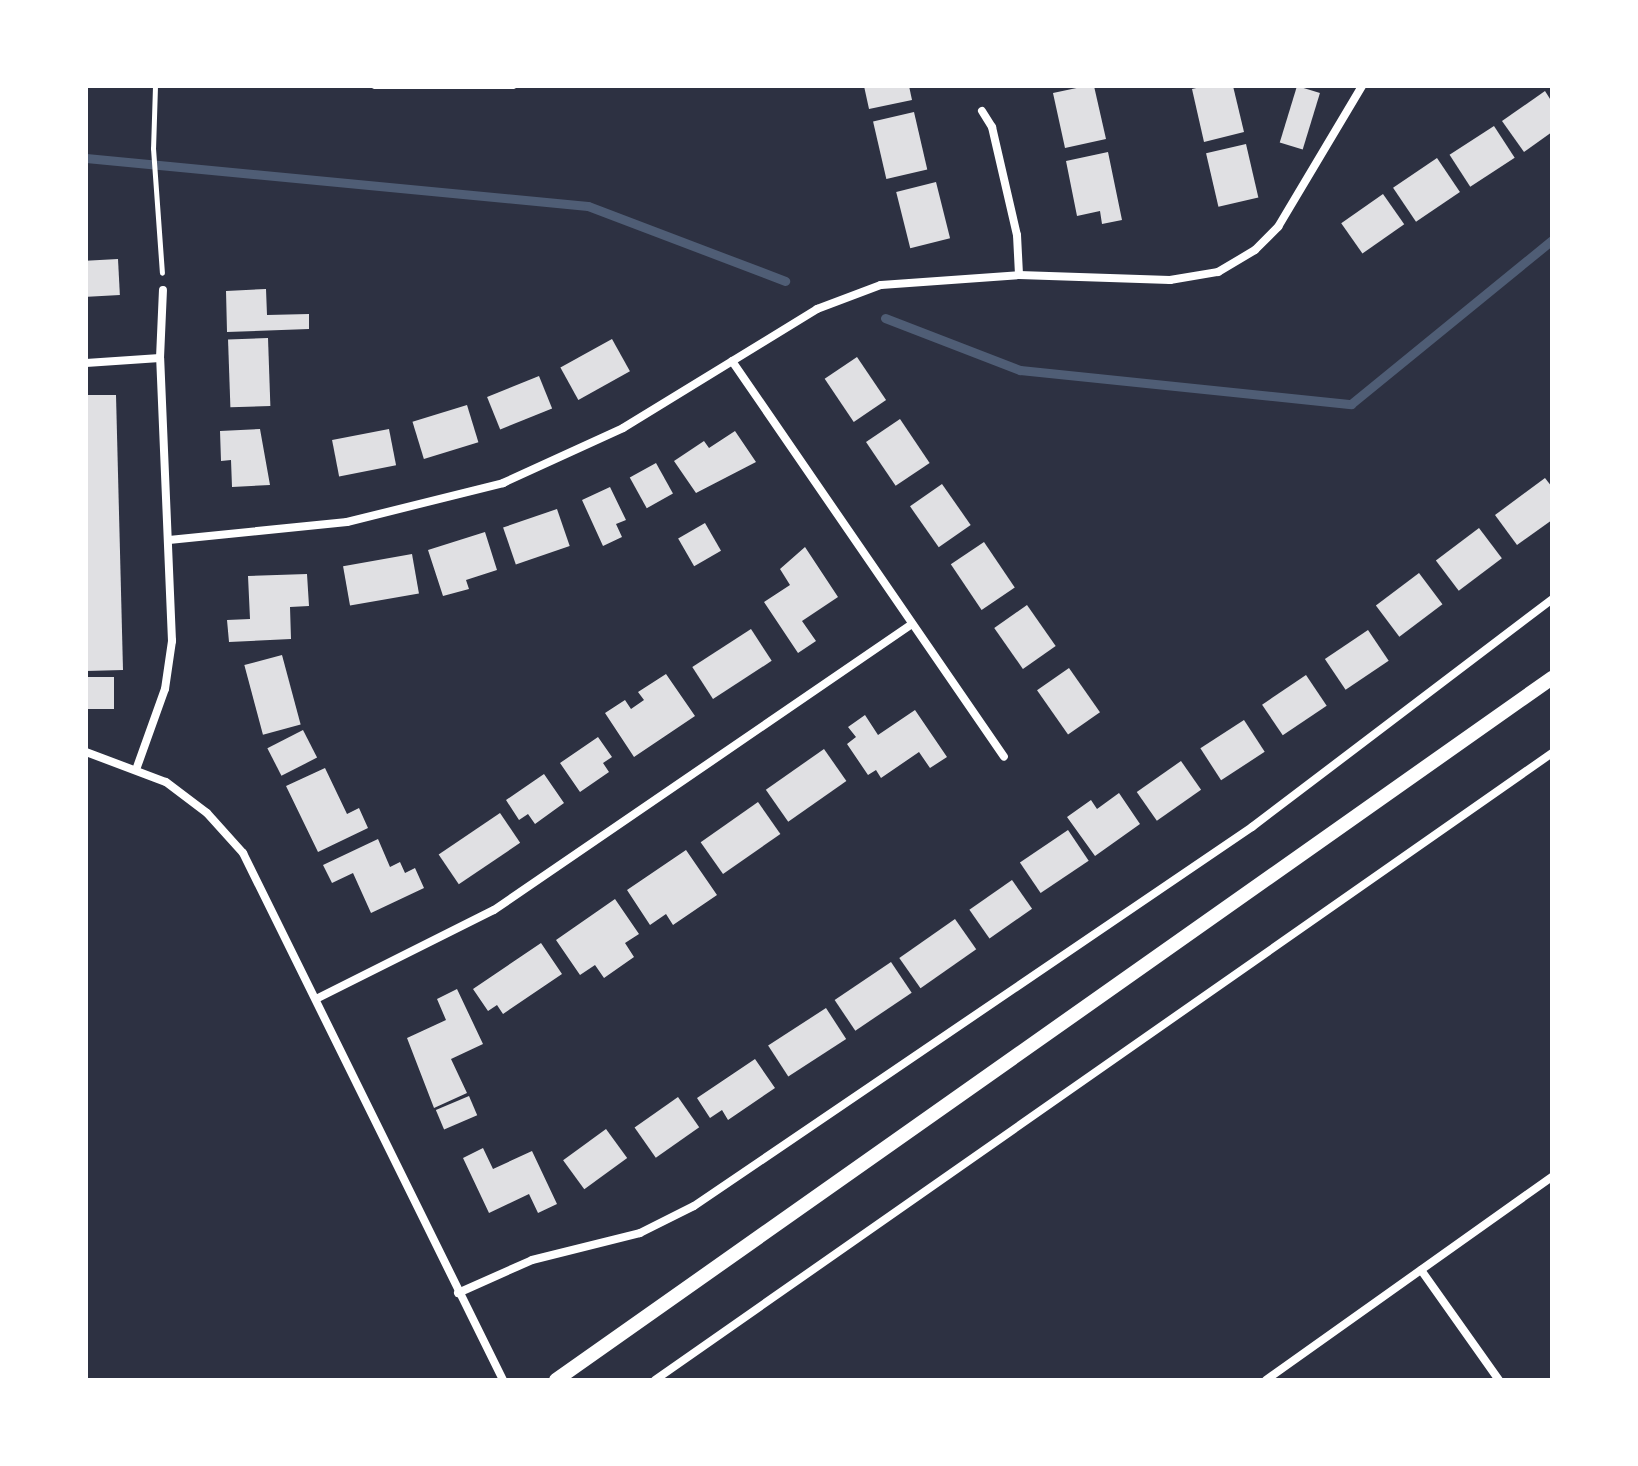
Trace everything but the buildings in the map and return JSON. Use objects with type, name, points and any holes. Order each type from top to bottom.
[{"type":"street","points":[[169,540],[347,522],[503,483],[587,447],[817,309],[881,285],[1019,275],[1170,280],[1237,263],[1278,227],[1362,86]]},
{"type":"street","points":[[982,111],[992,127],[1017,235],[1019,275]]},
{"type":"street","points":[[137,767],[170,666],[169,540],[160,358],[163,290]]},
{"type":"street","points":[[86,363],[160,358]]},
{"type":"street","points":[[732,361],[1004,757]]},
{"type":"street","points":[[458,1293],[532,1260],[640,1233],[694,1206],[1252,827],[1552,599]]},
{"type":"street","points":[[316,999],[494,910],[912,624]]},
{"type":"street","points":[[556,1380],[1552,678]]},
{"type":"street","points":[[86,752],[137,767],[186,795],[243,853],[503,1380]]},
{"type":"street","points":[[655,1380],[1552,753]]},
{"type":"street","points":[[1266,1380],[1552,1177]]},
{"type":"street","points":[[1421,1270],[1499,1380]]},
{"type":"path","points":[[155,86],[153,148],[163,290]]},
{"type":"path","points":[[374,86],[513,86]]},
{"type":"waterway","points":[[86,158],[588,206],[785,281]]},
{"type":"waterway","points":[[885,318],[1020,370],[1351,404],[1552,240]]}]
